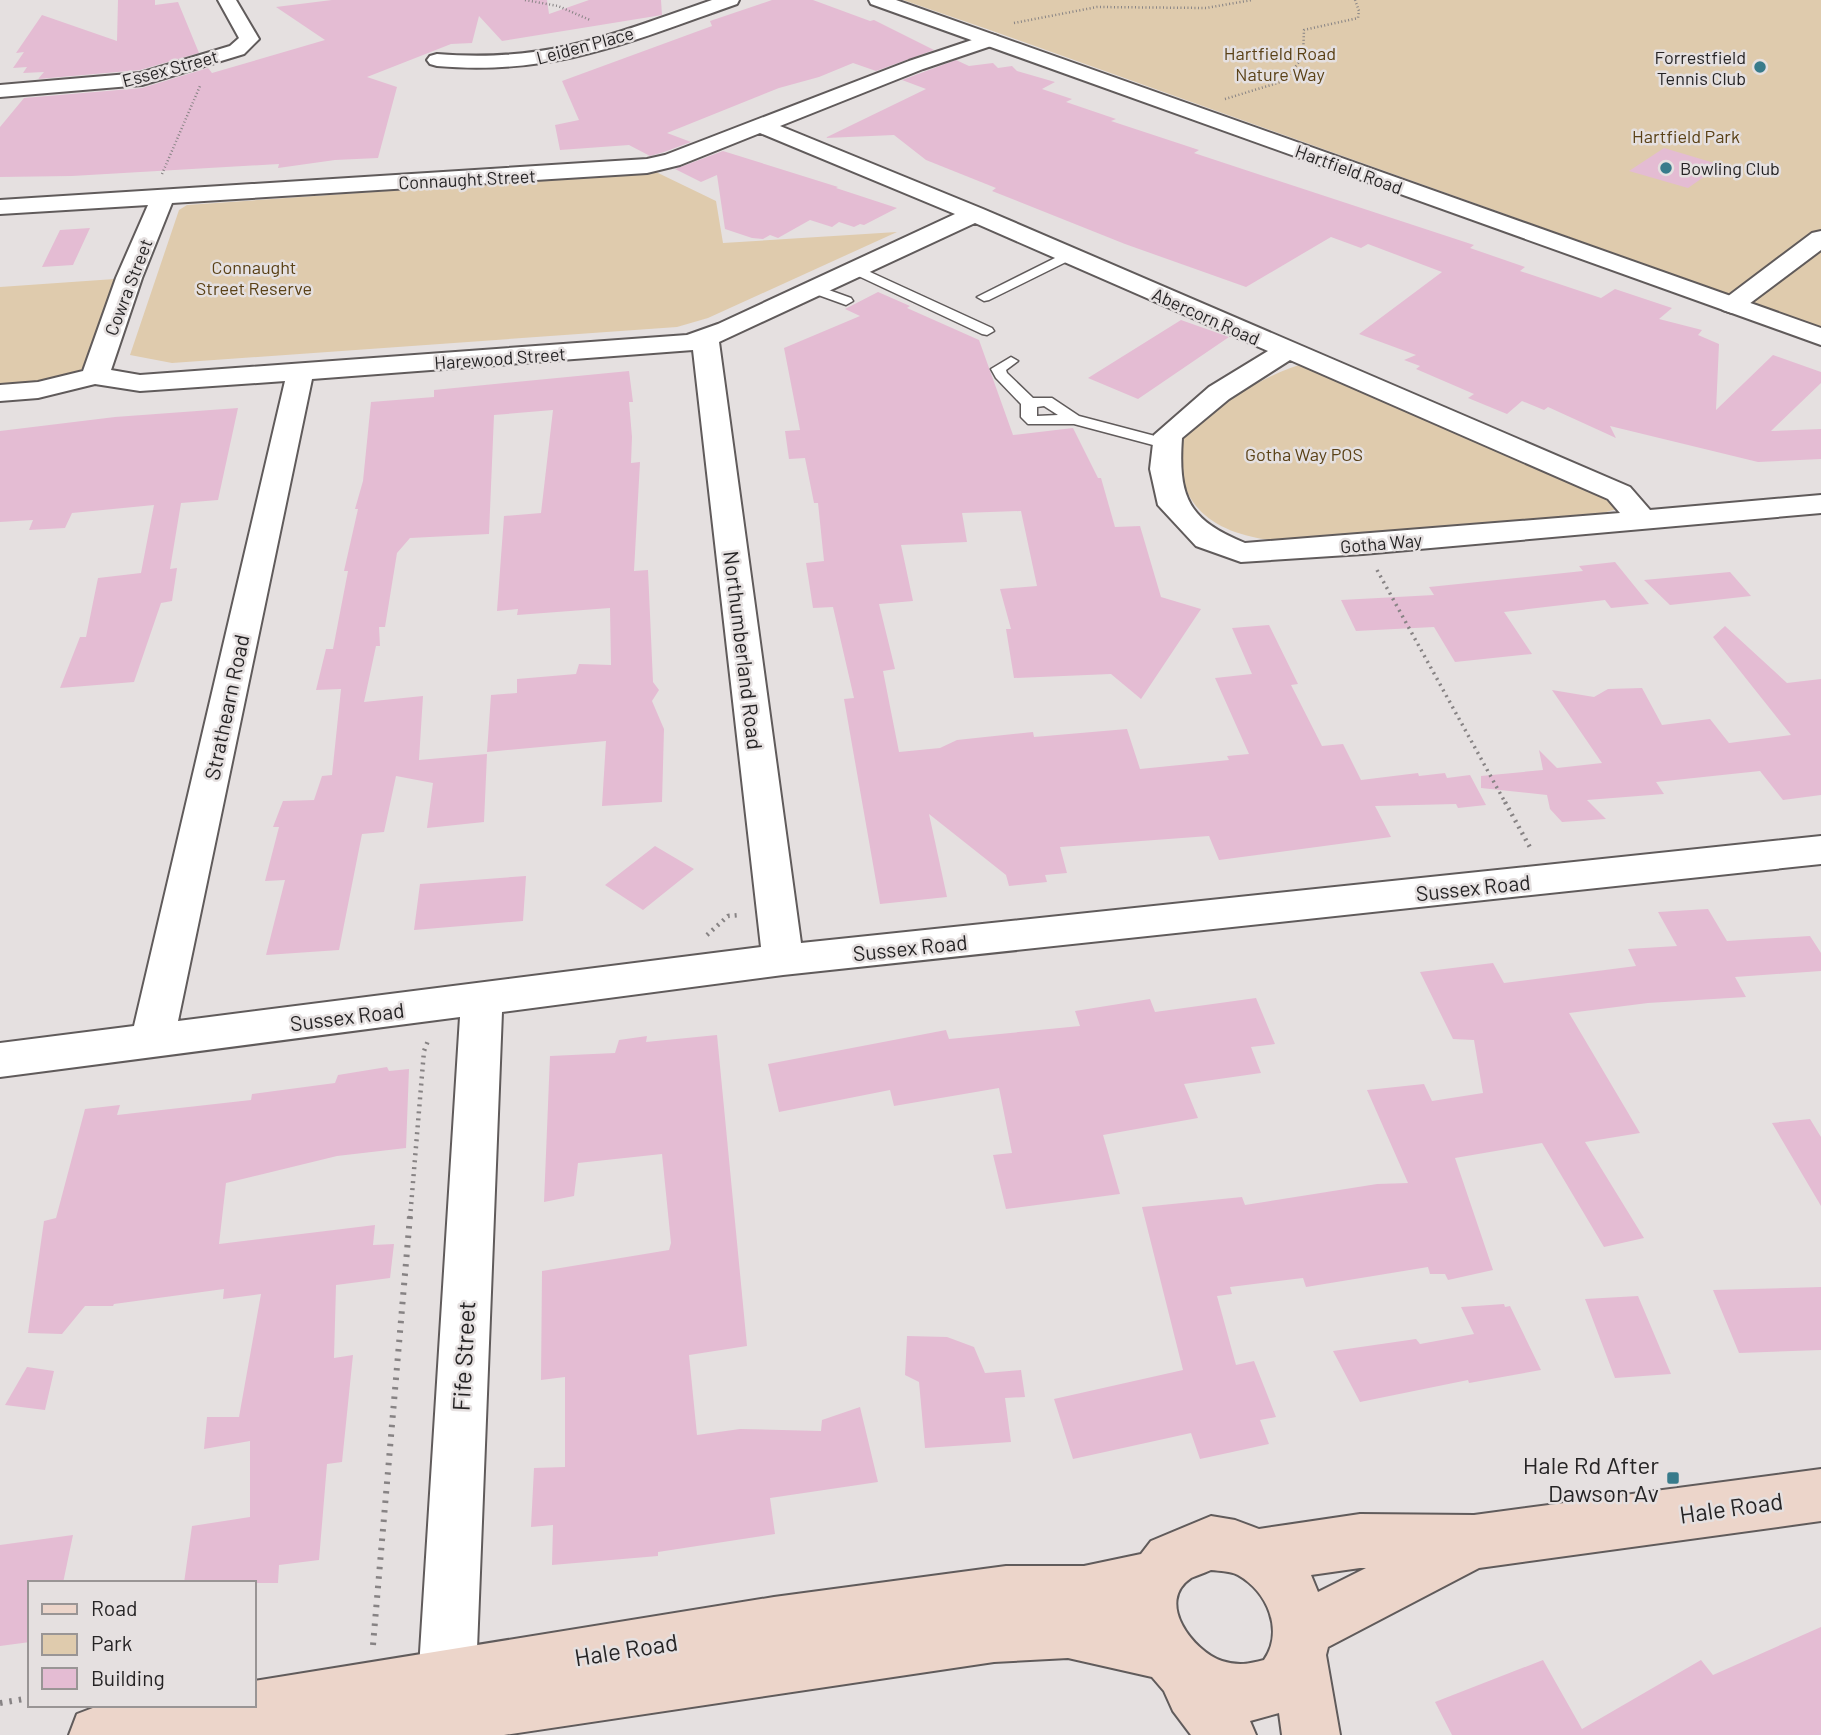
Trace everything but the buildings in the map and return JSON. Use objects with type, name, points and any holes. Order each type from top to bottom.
[{"type":"main road","name":"Hale Road","points":[[1258,1556],[1360,1541],[1474,1542],[1821,1495]]},
{"type":"main road","name":"Hale Road","points":[[1300,1643],[1474,1542]]},
{"type":"main road","points":[[1227,1735],[1194,1691],[1171,1673],[1155,1650],[1147,1612],[1155,1578],[1169,1560],[1188,1548],[1211,1543],[1235,1546],[1258,1556],[1280,1576],[1296,1601],[1311,1735]]},
{"type":"main road","name":"Hale Road","points":[[309,1735],[446,1695],[774,1625],[1006,1593],[1084,1593],[1155,1578]]},
{"type":"main road","name":"Hale Road","points":[[98,1735],[994,1634],[1068,1630],[1155,1650]]},
{"type":"main road","points":[[1194,1691],[1225,1702],[1257,1699],[1283,1683],[1300,1643]]},
{"type":"street","name":"Essex Street","points":[[0,91],[103,85],[142,79],[237,50],[250,39],[227,0]]},
{"type":"street","name":"Leiden Place","points":[[437,60],[474,63],[537,60],[625,36],[730,0]]},
{"type":"street","name":"Hartfield Road","points":[[878,0],[1821,337]]},
{"type":"street","name":"Connaught Street","points":[[0,207],[614,170],[672,160],[916,65],[980,36]]},
{"type":"street","name":"Abercorn Road","points":[[762,126],[975,214],[1619,493],[1641,519]]},
{"type":"street","name":"Cowra Street","points":[[95,376],[129,278],[162,198]]},
{"type":"street","name":"Harewood Street","points":[[0,393],[38,390],[95,376],[140,383],[665,346],[705,339],[975,214]]},
{"type":"street","points":[[1731,305],[1821,238]]},
{"type":"street","name":"Northumberland Road","points":[[705,339],[783,960]]},
{"type":"street","points":[[1168,444],[1168,435],[1192,413],[1286,351]]},
{"type":"street","name":"Strathearn Road","points":[[152,1041],[299,373]]},
{"type":"street","name":"Gotha Way","points":[[1168,444],[1166,469],[1172,505],[1207,539],[1241,553],[1363,545],[1821,504]]},
{"type":"street","name":"Sussex Road","points":[[0,1060],[783,960],[1821,850]]},
{"type":"street","name":"Fife Street","points":[[446,1695],[482,998]]},
{"type":"lane","points":[[984,297],[1069,255]]},
{"type":"lane","points":[[857,270],[987,331]]},
{"type":"lane","points":[[815,289],[846,301]]},
{"type":"lane","points":[[1011,361],[998,369],[1029,403],[1029,417],[1033,421],[1074,419],[1168,444]]},
{"type":"path","points":[[525,0],[558,6],[625,36]]},
{"type":"path","points":[[980,36],[1097,7],[1206,8],[1252,0]]},
{"type":"path","points":[[1228,96],[1257,91],[1284,81],[1303,57],[1304,30],[1358,18],[1355,0]]},
{"type":"path","points":[[162,198],[160,181],[206,70],[204,62]]},
{"type":"path","points":[[1363,545],[1547,879]]},
{"type":"path","points":[[360,1649],[373,1647],[424,1051],[433,1028],[434,1005]]},
{"type":"path","points":[[0,1703],[28,1698]]},
{"type":"green space","name":"Hartfield Park","points":[[903,0],[1821,0],[1821,327],[987,29]]},
{"type":"green space","name":"Connaught Street Reserve","points":[[656,172],[716,201],[723,243],[897,232],[708,318],[677,327],[172,363],[130,355],[179,210],[187,205]]},
{"type":"green space","points":[[129,278],[95,376],[0,393],[0,287]]},
{"type":"green space","name":"Gotha Way POS","points":[[1300,365],[1312,366],[1613,496],[1620,508],[1603,513],[1282,541],[1232,531],[1205,515],[1194,503],[1186,489],[1181,471],[1180,448],[1194,425],[1221,404],[1256,384]]},
{"type":"place","name":"Forrestfield Tennis Club","points":[[1760,67]]},
{"type":"place","name":"Bowling Club","points":[[1666,168]]},
{"type":"place","name":"Hale Rd After Dawson Av","points":[[1673,1478]]},
{"type":"park label","name":"Hartfield Road Nature Way","points":[[1280,63]]}]
